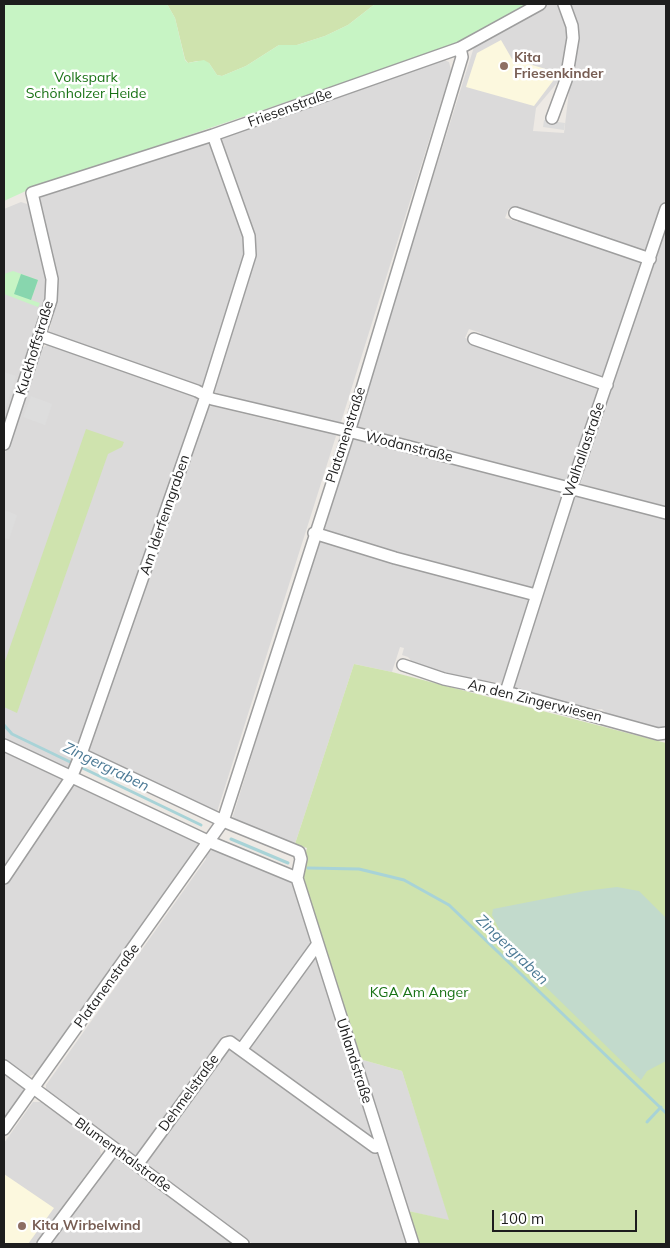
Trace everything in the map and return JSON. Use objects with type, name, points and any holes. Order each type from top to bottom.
[{"type":"street","name":"Friesenstraße","points":[[32,193],[213,135],[460,48],[540,4]]},
{"type":"street","points":[[552,118],[566,80],[573,38],[572,26],[564,4]]},
{"type":"street","name":"Platanenstraße","points":[[223,821],[348,431],[462,57],[460,48]]},
{"type":"street","name":"Am Iderfenngraben","points":[[4,878],[77,765],[206,396],[251,245],[213,135]]},
{"type":"street","name":"Kuckhoffstraße","points":[[4,444],[41,336],[52,289],[32,193]]},
{"type":"street","name":"Walhallastraße","points":[[506,692],[571,488],[666,209]]},
{"type":"street","points":[[515,213],[650,259]]},
{"type":"street","name":"Wodanstraße","points":[[41,336],[212,399],[348,431],[666,513]]},
{"type":"street","points":[[474,339],[607,385]]},
{"type":"street","points":[[314,533],[395,558],[536,595]]},
{"type":"street","name":"An den Zingerwiesen","points":[[404,665],[444,679],[506,692],[658,734],[666,733]]},
{"type":"street","points":[[4,745],[77,765],[299,852],[301,859],[297,876],[210,842],[77,765]]},
{"type":"street","points":[[210,842],[223,821]]},
{"type":"street","name":"Platanenstraße","points":[[4,1129],[210,842]]},
{"type":"street","name":"Uhlandstraße","points":[[297,876],[317,945],[413,1244]]},
{"type":"street","points":[[317,945],[241,1050],[375,1147],[381,1145]]},
{"type":"street","name":"Dehmelstraße","points":[[137,1165],[226,1043],[230,1042],[241,1050]]},
{"type":"street","name":"Blumenthalstraße","points":[[4,1066],[243,1244]]},
{"type":"street","points":[[43,1244],[114,1149]]},
{"type":"shaded area","points":[[547,4],[559,4],[568,27],[567,40],[563,76],[536,108],[533,131],[564,133],[577,24],[568,4],[666,4],[666,198],[647,252],[644,254],[509,208],[505,218],[518,222],[519,219],[643,261],[602,379],[480,336],[481,333],[469,329],[465,338],[600,386],[567,481],[359,427],[356,422],[474,47]]},
{"type":"shaded area","name":"Kita Friesenkinder","points":[[501,40],[512,59],[559,73],[534,106],[466,87],[477,53]]},
{"type":"shaded area","points":[[444,60],[449,62],[451,70],[341,422],[335,424],[214,392],[256,251],[255,237],[219,140],[222,135]]},
{"type":"shaded area","points":[[544,120],[565,123],[564,130],[543,127]]},
{"type":"shaded area","points":[[209,141],[245,236],[246,252],[205,384],[199,387],[49,333],[58,288],[57,273],[39,199],[44,194]]},
{"type":"shaded area","points":[[21,202],[27,204],[30,211],[46,275],[47,295],[42,316],[4,426],[4,209]]},
{"type":"shaded area","points":[[666,219],[666,507],[578,483]]},
{"type":"shaded area","points":[[49,344],[199,398],[200,401],[71,768],[67,770],[4,739],[4,456],[42,348]]},
{"type":"shaded area","points":[[4,372],[16,376],[4,412]]},
{"type":"shaded area","points":[[31,396],[52,404],[45,425],[23,417]]},
{"type":"shaded area","points":[[212,406],[282,423],[290,421],[334,433],[336,436],[217,812],[87,751],[208,407]]},
{"type":"shaded area","points":[[353,438],[564,492],[532,589],[392,553],[325,532],[323,530]]},
{"type":"shaded area","points":[[575,495],[666,519],[666,731],[609,716],[602,709],[593,710],[514,689],[512,686],[572,496]]},
{"type":"shaded area","points":[[4,510],[17,515],[9,539],[4,538]]},
{"type":"shaded area","points":[[321,539],[530,598],[530,600],[503,683],[452,677],[413,663],[408,657],[402,655],[404,648],[400,647],[392,672],[354,664],[295,844],[235,824],[232,819],[318,542]]},
{"type":"shaded area","points":[[4,749],[62,778],[63,781],[4,872]]},
{"type":"shaded area","points":[[75,783],[197,839],[201,844],[197,853],[193,852],[35,1074],[27,1077],[4,1059],[4,885]]},
{"type":"shaded area","points":[[213,849],[294,883],[313,944],[242,1042],[238,1043],[225,1035],[221,1038],[139,1155],[132,1156],[46,1091],[46,1085],[206,859],[205,855]]},
{"type":"shaded area","points":[[315,953],[376,1141],[247,1051]]},
{"type":"shaded area","points":[[230,1048],[379,1152],[411,1244],[253,1244],[147,1167],[145,1163],[154,1149]]},
{"type":"shaded area","points":[[356,1058],[402,1071],[450,1221],[404,1210]]},
{"type":"shaded area","points":[[4,1073],[23,1087],[24,1092],[4,1118]]},
{"type":"shaded area","points":[[33,1102],[41,1102],[99,1145],[101,1154],[35,1244],[4,1244],[4,1143]]},
{"type":"shaded area","points":[[117,1157],[148,1177],[146,1180],[234,1244],[51,1244],[99,1181],[98,1177]]},
{"type":"shaded area","name":"Kita Wirbelwind","points":[[4,1174],[54,1208],[28,1244],[4,1244]]},
{"type":"green space","name":"Volkspark Schönholzer Heide","points":[[4,4],[167,4],[175,18],[185,60],[188,63],[204,60],[209,63],[217,75],[222,76],[246,66],[279,45],[297,45],[325,36],[348,25],[375,4],[532,4],[465,41],[28,190],[4,201]]},
{"type":"green space","points":[[167,4],[375,4],[348,25],[325,36],[297,45],[279,45],[246,66],[222,76],[217,75],[209,63],[197,61],[188,63],[185,59],[175,18]]},
{"type":"green space","points":[[13,271],[38,280],[31,300],[40,303],[38,307],[4,294],[4,274]]},
{"type":"green space","points":[[21,274],[38,280],[31,300],[14,294]]},
{"type":"green space","points":[[86,429],[124,442],[122,447],[108,454],[17,713],[4,707],[4,664]]},
{"type":"green space","name":"KGA Am Anger","points":[[354,664],[392,672],[666,743],[666,1244],[416,1244],[404,1210],[449,1220],[402,1071],[356,1058],[300,873],[307,848],[295,844]]},
{"type":"green space","points":[[617,887],[639,891],[666,918],[666,1061],[647,1071],[641,1080],[510,952],[492,915],[493,909],[585,891]]},
{"type":"waterway","name":"Zingergraben","points":[[4,725],[12,734],[201,825]]},
{"type":"waterway","name":"Zingergraben","points":[[231,839],[288,863]]},
{"type":"waterway","name":"Zingergraben","points":[[308,868],[359,869],[404,880],[449,905],[666,1113]]},
{"type":"waterway","points":[[647,1122],[661,1107]]},
{"type":"place","name":"Kita Friesenkinder","points":[[504,66]]},
{"type":"place","name":"Kita Wirbelwind","points":[[22,1226]]}]
